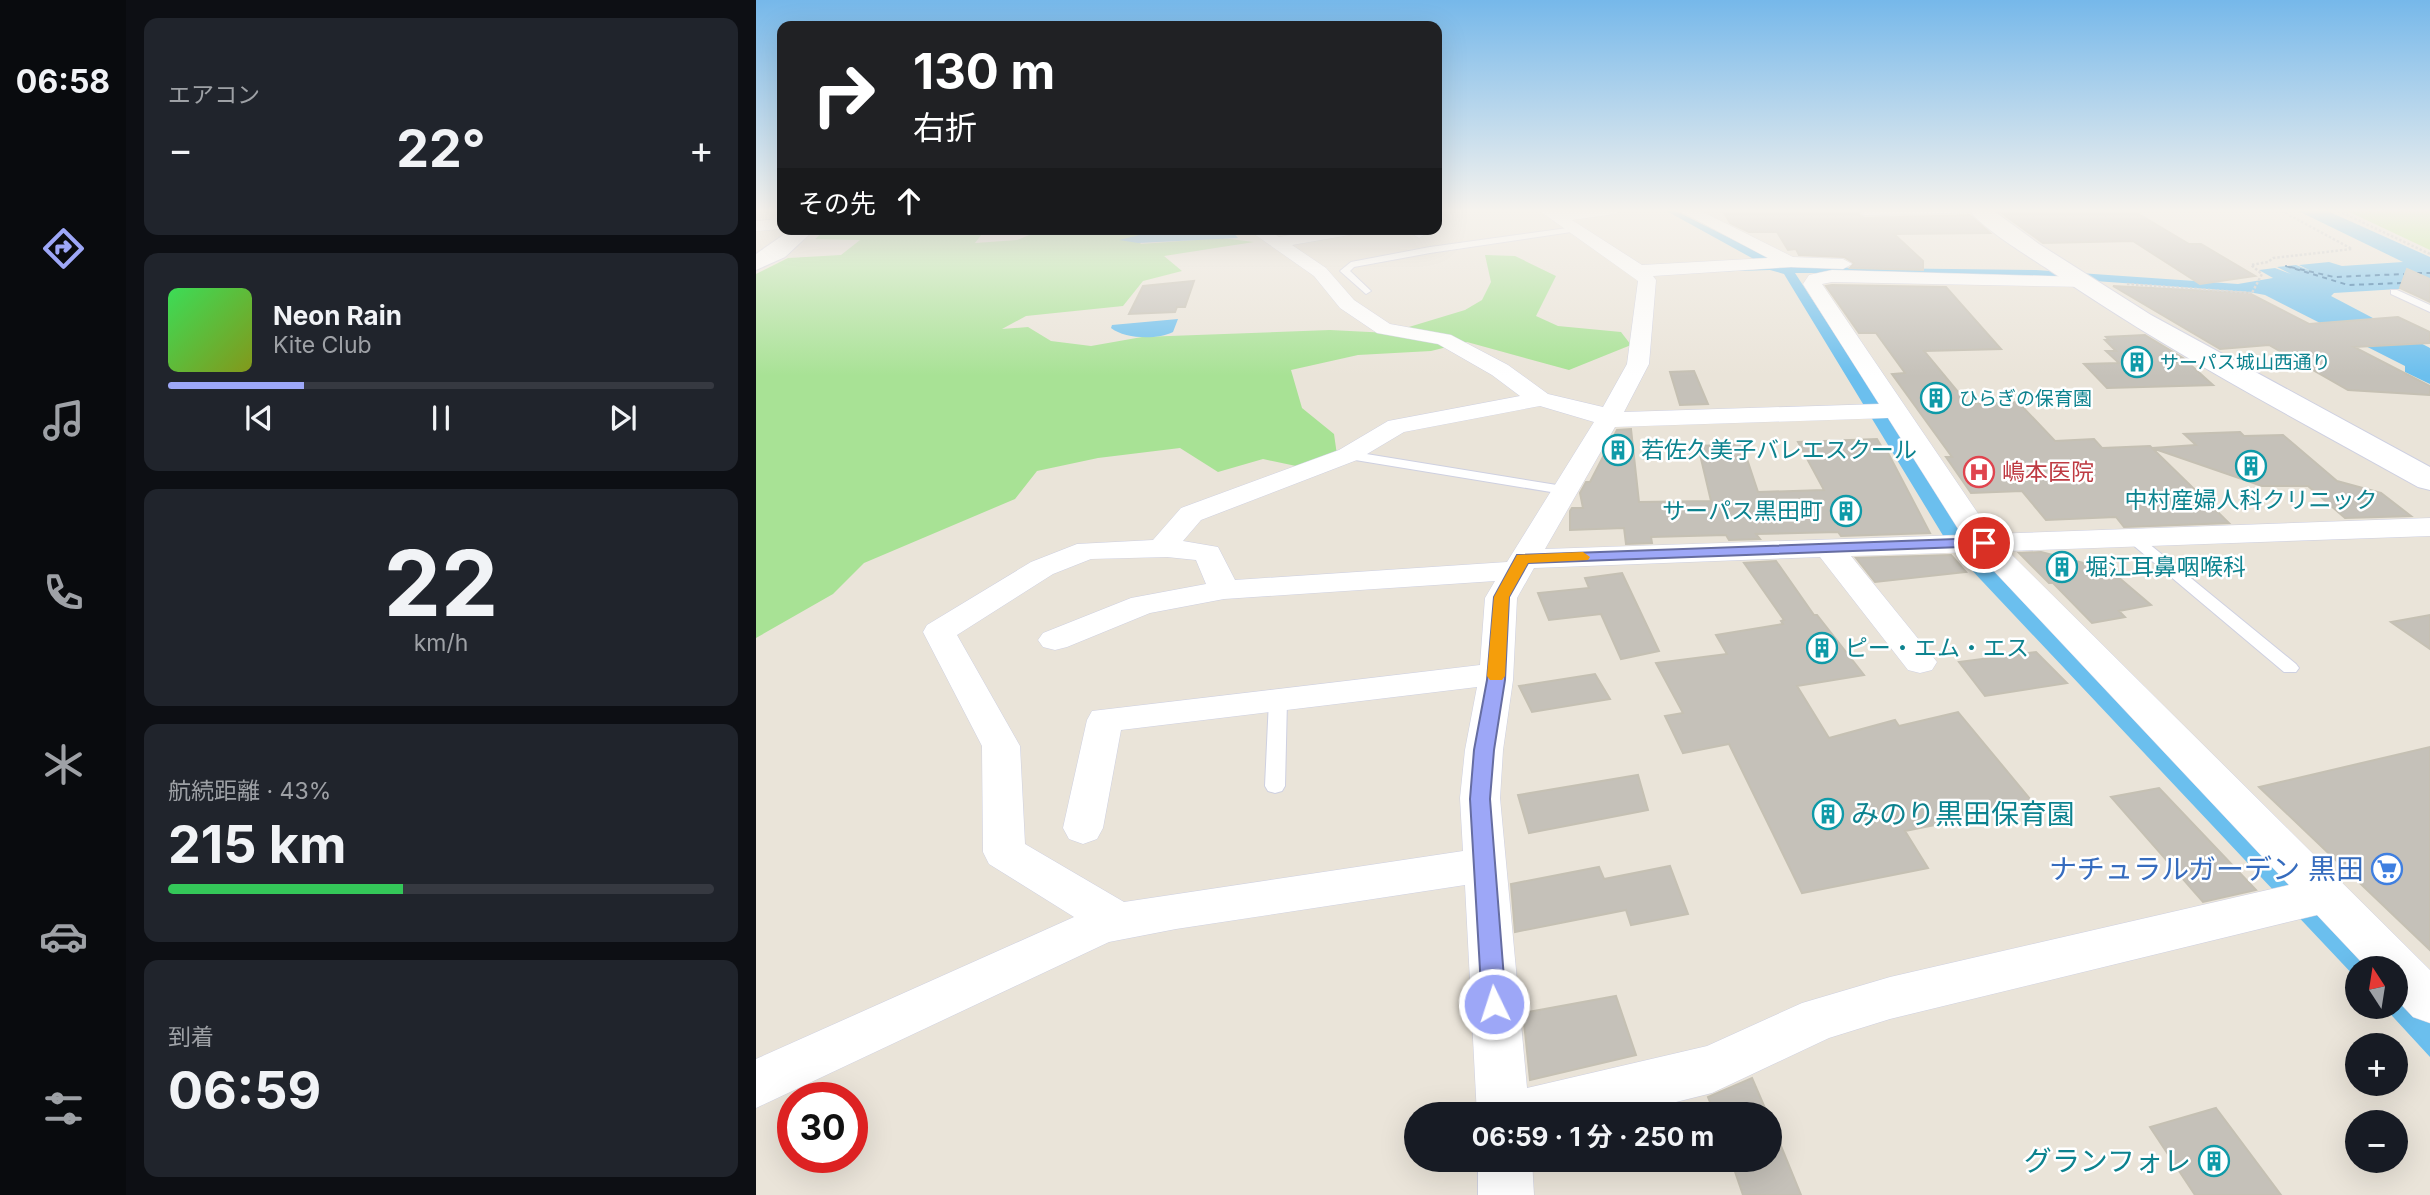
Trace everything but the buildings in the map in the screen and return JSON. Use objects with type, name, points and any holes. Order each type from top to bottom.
[{"type":"street","points":[[1309,265],[1320,272],[1348,304],[1384,329],[1444,339],[1500,370],[1540,399],[1607,418],[1883,411]]},
{"type":"street","points":[[1502,1102],[1480,799],[1484,750],[1496,674],[1502,597],[1638,364],[1647,280],[1629,265]]},
{"type":"street","points":[[1638,271],[1746,265]]},
{"type":"street","points":[[1851,265],[2068,274]]},
{"type":"street","points":[[2055,265],[2178,341],[2430,480]]},
{"type":"street","points":[[2068,274],[1832,276],[1816,279],[1812,284],[1883,411],[1968,523],[1968,543],[2309,899],[2430,1002]]},
{"type":"street","points":[[1161,548],[1191,514],[1349,455],[1397,426],[1540,399]]},
{"type":"street","points":[[1055,640],[1142,605],[1224,590],[1519,565],[1828,548],[2430,527]]},
{"type":"street","points":[[1119,922],[1004,852],[1001,746],[939,632],[1042,568],[1087,550],[1161,548],[1209,553],[1224,590]]},
{"type":"street","points":[[1828,548],[1920,662]]},
{"type":"street","points":[[1083,828],[1105,720],[1496,674]]},
{"type":"street","points":[[756,1084],[1102,925],[1483,865]]},
{"type":"street","points":[[1574,1102],[1712,1069],[1819,1019],[1890,998],[2309,899]]},
{"type":"street","points":[[1505,1172],[1506,1195]]},
{"type":"lane","points":[[1352,265],[1345,271],[1366,291]]},
{"type":"lane","points":[[2394,292],[2430,309]]},
{"type":"lane","points":[[1349,455],[1563,490]]},
{"type":"lane","points":[[2132,537],[2290,668]]},
{"type":"lane","points":[[1275,786],[1278,699]]},
{"type":"path","points":[[2068,274],[2252,293],[2262,274],[2252,265]]},
{"type":"green space","points":[[774,265],[1175,265],[1182,271],[1143,281],[1123,306],[1026,316],[1002,329],[1028,327],[1051,341],[1091,346],[1142,337],[1330,330],[1389,333],[1465,310],[1482,300],[1491,282],[1487,265],[1533,265],[1556,276],[1536,316],[1558,326],[1621,332],[1631,345],[1569,370],[1467,342],[1431,351],[1358,355],[1291,370],[1302,408],[1334,434],[1337,455],[1296,466],[1263,459],[1218,472],[1180,448],[1098,458],[1037,471],[1015,499],[864,563],[833,594],[756,638],[756,274]]},
{"type":"water","points":[[1764,265],[1783,265],[1787,267],[2036,270],[2238,284],[2273,278],[2259,270],[2275,268],[2291,274],[2277,267],[2296,265],[2311,271],[2299,265],[2430,265],[2430,287],[2334,293],[2331,296],[2430,348],[2430,384],[2405,372],[2405,366],[2265,295],[2249,292],[2053,278],[1795,273],[1962,531],[2367,956],[2345,956],[2345,966],[1950,547],[1784,274],[1770,270],[1666,273],[1770,268]]},
{"type":"water","points":[[1178,319],[1173,332],[1159,336],[1133,336],[1111,328],[1112,325]]},
{"type":"water","points":[[2408,999],[2430,1022],[2430,1057],[2395,1019],[2408,1019]]},
{"type":"ferry route","points":[[2402,283],[2348,285],[2286,266],[2334,277],[2404,274]]},
{"type":"ferry route","points":[[2417,273],[2430,273]]},
{"type":"slow traffic","points":[[1496,676],[1502,597],[1522,559],[1583,557]]},
{"type":"place","name":"サーパス城山西通り","points":[[2137,362]]},
{"type":"place","name":"ひらぎの保育園","points":[[1936,398]]},
{"type":"place","name":"若佐久美子バレエスクール","points":[[1618,450]]},
{"type":"place","name":"中村産婦人科クリニック","points":[[2251,466]]},
{"type":"place","name":"嶋本医院","points":[[1979,472]]},
{"type":"place","name":"サーパス黒田町","points":[[1846,511]]},
{"type":"place","name":"堀江耳鼻咽喉科","points":[[2062,567]]},
{"type":"place","name":"ピー・エム・エス","points":[[1822,648]]},
{"type":"place","name":"みのり黒田保育園","points":[[1828,814]]},
{"type":"place","name":"ナチュラルガーデン 黒田","points":[[2387,869]]},
{"type":"place","name":"グランフォレ","points":[[2214,1161]]},
{"type":"route","points":[[1494,1004],[1480,799],[1484,750],[1496,680],[1502,597],[1522,559],[1984,543]]}]
